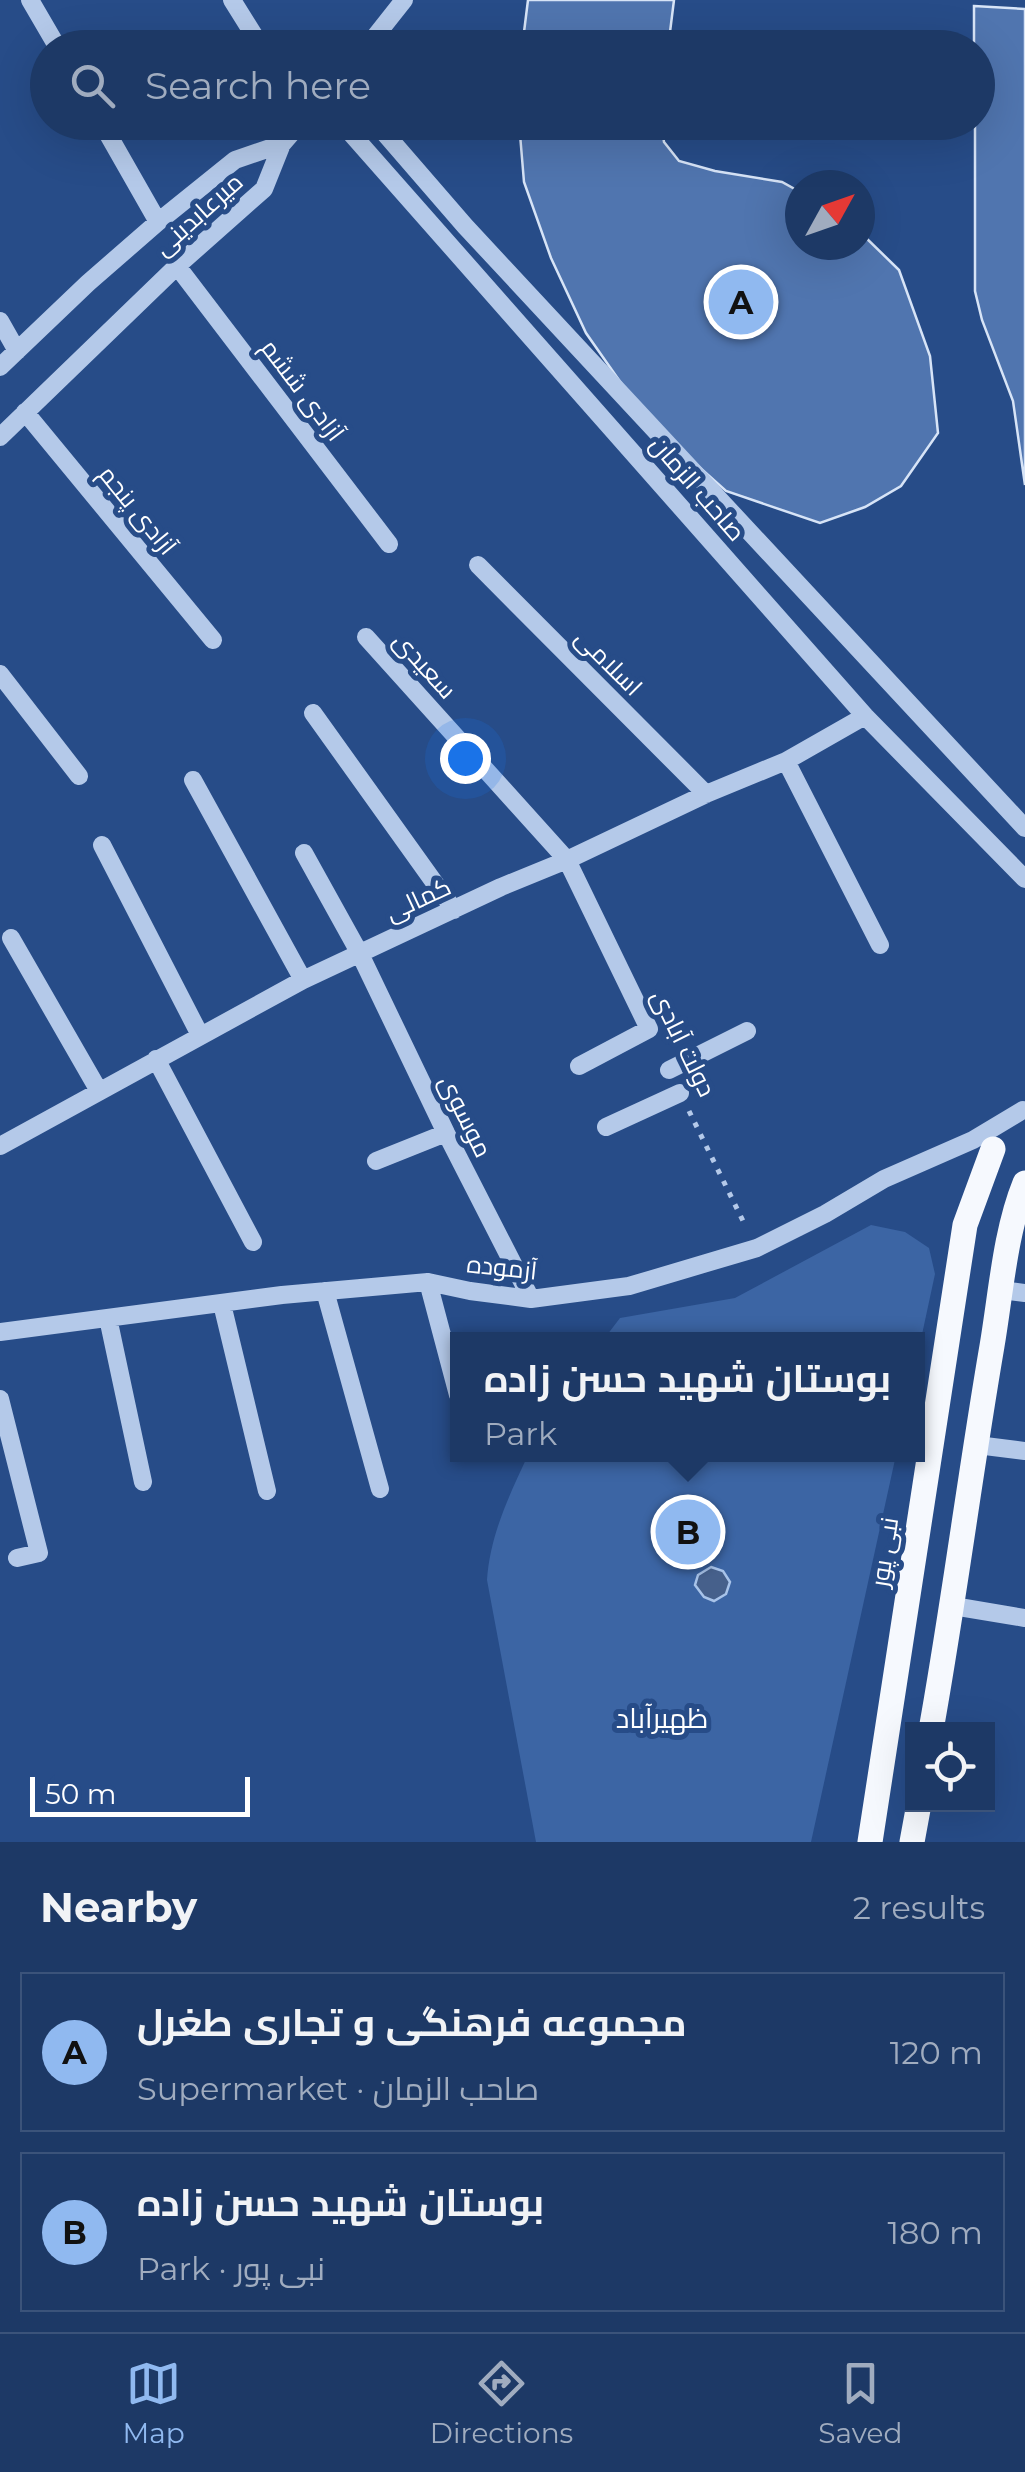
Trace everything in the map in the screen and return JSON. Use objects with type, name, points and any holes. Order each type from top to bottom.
[{"type":"main road","name":"نبی پور","points":[[870,1842],[965,1225],[993,1149]]},
{"type":"main road","points":[[933,1722],[977,1445],[1013,1291],[1016,1205],[1025,1182]]},
{"type":"main road","points":[[912,1842],[918,1812]]},
{"type":"street","points":[[30,0],[48,30]]},
{"type":"street","points":[[232,0],[251,30]]},
{"type":"street","points":[[380,30],[404,0]]},
{"type":"street","points":[[111,140],[158,222]]},
{"type":"street","points":[[282,144],[285,140]]},
{"type":"street","name":"صاحب الزمان","points":[[358,140],[865,716],[1025,879]]},
{"type":"street","name":"صاحب الزمان","points":[[391,140],[478,240],[1025,828]]},
{"type":"street","name":"میرعابدینی","points":[[0,367],[158,222],[235,160],[282,144]]},
{"type":"street","name":"میرعابدینی","points":[[0,437],[177,266],[264,189],[282,144]]},
{"type":"street","name":"آزادی ششم","points":[[177,266],[389,544]]},
{"type":"street","points":[[0,321],[17,350]]},
{"type":"street","name":"آزادی پنجم","points":[[26,412],[213,640]]},
{"type":"street","name":"اسلامی","points":[[478,566],[706,794]]},
{"type":"street","name":"سعیدی","points":[[366,638],[567,860]]},
{"type":"street","points":[[0,674],[79,776]]},
{"type":"street","points":[[313,713],[454,910]]},
{"type":"street","name":"کمالی","points":[[0,1146],[303,980],[786,760],[865,716]]},
{"type":"street","points":[[786,760],[880,945]]},
{"type":"street","points":[[193,780],[303,980]]},
{"type":"street","points":[[102,844],[200,1035]]},
{"type":"street","name":"موسوی","points":[[304,853],[360,954],[532,1299]]},
{"type":"street","name":"دولت آبادی","points":[[567,860],[649,1029],[580,1066]]},
{"type":"street","points":[[11,938],[99,1091]]},
{"type":"street","points":[[669,1070],[747,1031]]},
{"type":"street","points":[[156,1059],[253,1242]]},
{"type":"street","points":[[606,1128],[680,1093]]},
{"type":"street","name":"آزموده","points":[[0,1332],[325,1291],[428,1282],[470,1292],[532,1299],[630,1286],[756,1248],[825,1214],[884,1178],[973,1140],[1024,1109]]},
{"type":"street","name":"نبی پور","points":[[993,1149],[1024,1109]]},
{"type":"street","points":[[376,1161],[446,1133]]},
{"type":"street","points":[[428,1282],[450,1365]]},
{"type":"street","points":[[325,1291],[380,1489]]},
{"type":"street","points":[[222,1304],[267,1491]]},
{"type":"street","points":[[108,1318],[143,1482]]},
{"type":"street","points":[[0,1399],[40,1553],[17,1558]]},
{"type":"street","points":[[977,1445],[1025,1452]]},
{"type":"street","points":[[953,1606],[1025,1618]]},
{"type":"path","name":"دولت آبادی","points":[[680,1093],[756,1248]]},
{"type":"shaded area","points":[[871,1225],[905,1232],[929,1248],[935,1274],[923,1332],[609,1332],[620,1318],[735,1298]]},
{"type":"shaded area","points":[[525,1462],[894,1462],[811,1842],[536,1842],[487,1580],[496,1531]]},
{"type":"shaded area","points":[[711,1567],[723,1571],[730,1582],[726,1594],[714,1601],[704,1597],[695,1585],[698,1575]]},
{"type":"building","points":[[528,0],[674,0],[670,30],[524,30]]},
{"type":"building","points":[[974,6],[1025,9],[1025,485],[1013,401],[975,291],[975,140],[995,140],[995,30],[974,30]]},
{"type":"building","points":[[520,140],[664,140],[679,161],[782,182],[785,260],[875,260],[875,247],[899,270],[930,356],[938,433],[901,486],[865,507],[820,523],[726,491],[660,432],[621,383],[586,333],[551,258],[524,182]]},
{"type":"place","name":"مجموعه فرهنگی و تجاری طغرل","points":[[741,302]]},
{"type":"place","name":"بوستان شهید حسن زاده","points":[[688,1532]]},
{"type":"district","name":"ظهیرآباد","points":[[662,1718]]}]
